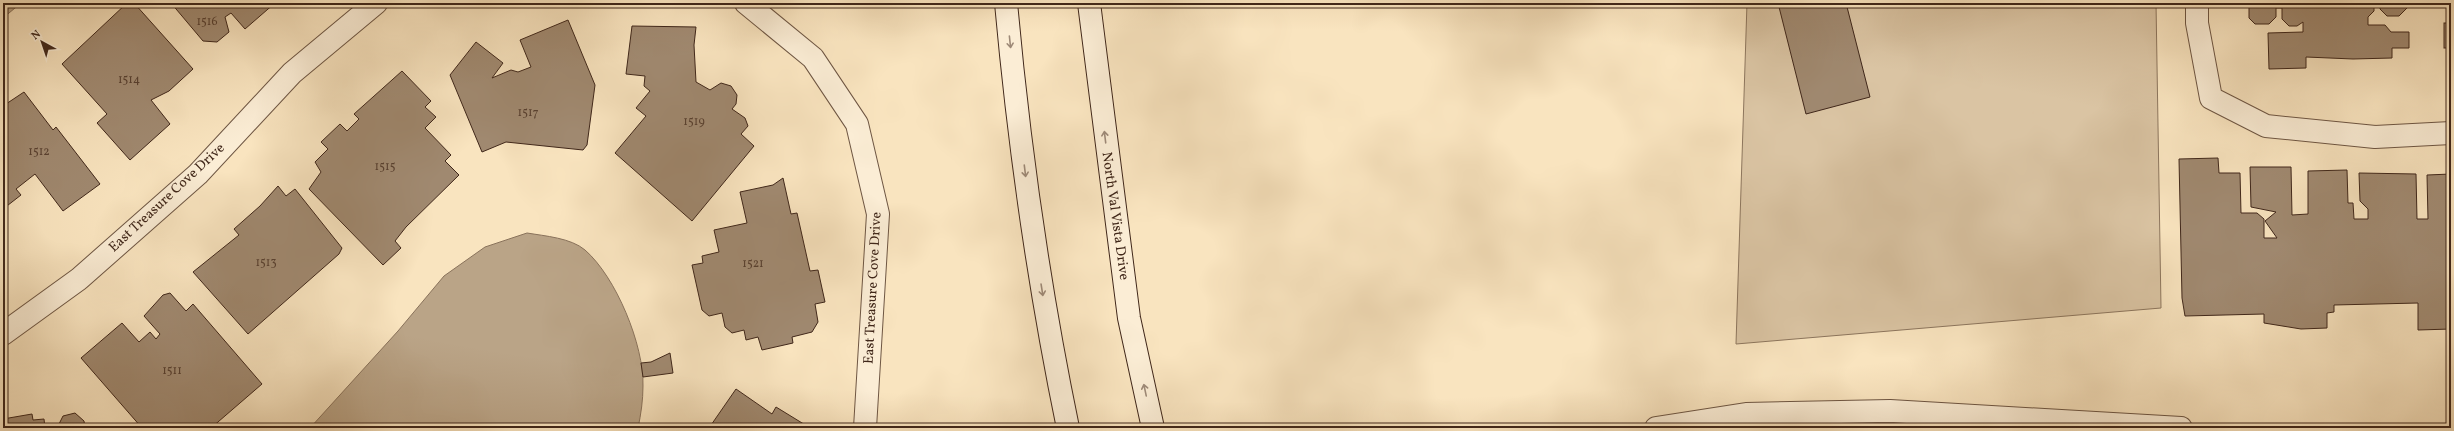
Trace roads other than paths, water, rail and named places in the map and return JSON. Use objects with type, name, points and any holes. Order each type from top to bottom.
[{"type":"street","name":"East Treasure Cove Drive","points":[[3,334],[79,279],[198,174],[292,73],[376,3]]},
{"type":"street","name":"East Treasure Cove Drive","points":[[746,3],[813,58],[857,124],[878,214],[865,428]]},
{"type":"street","points":[[1006,3],[1032,230],[1050,340],[1068,428]]},
{"type":"street","name":"North Val Vista Drive","points":[[1089,3],[1129,318],[1153,428]]},
{"type":"street","points":[[2197,3],[2197,23],[2211,98],[2266,126],[2375,137],[2451,133]]},
{"type":"street","points":[[1656,428],[1746,414],[1890,411],[2181,428]]}]
